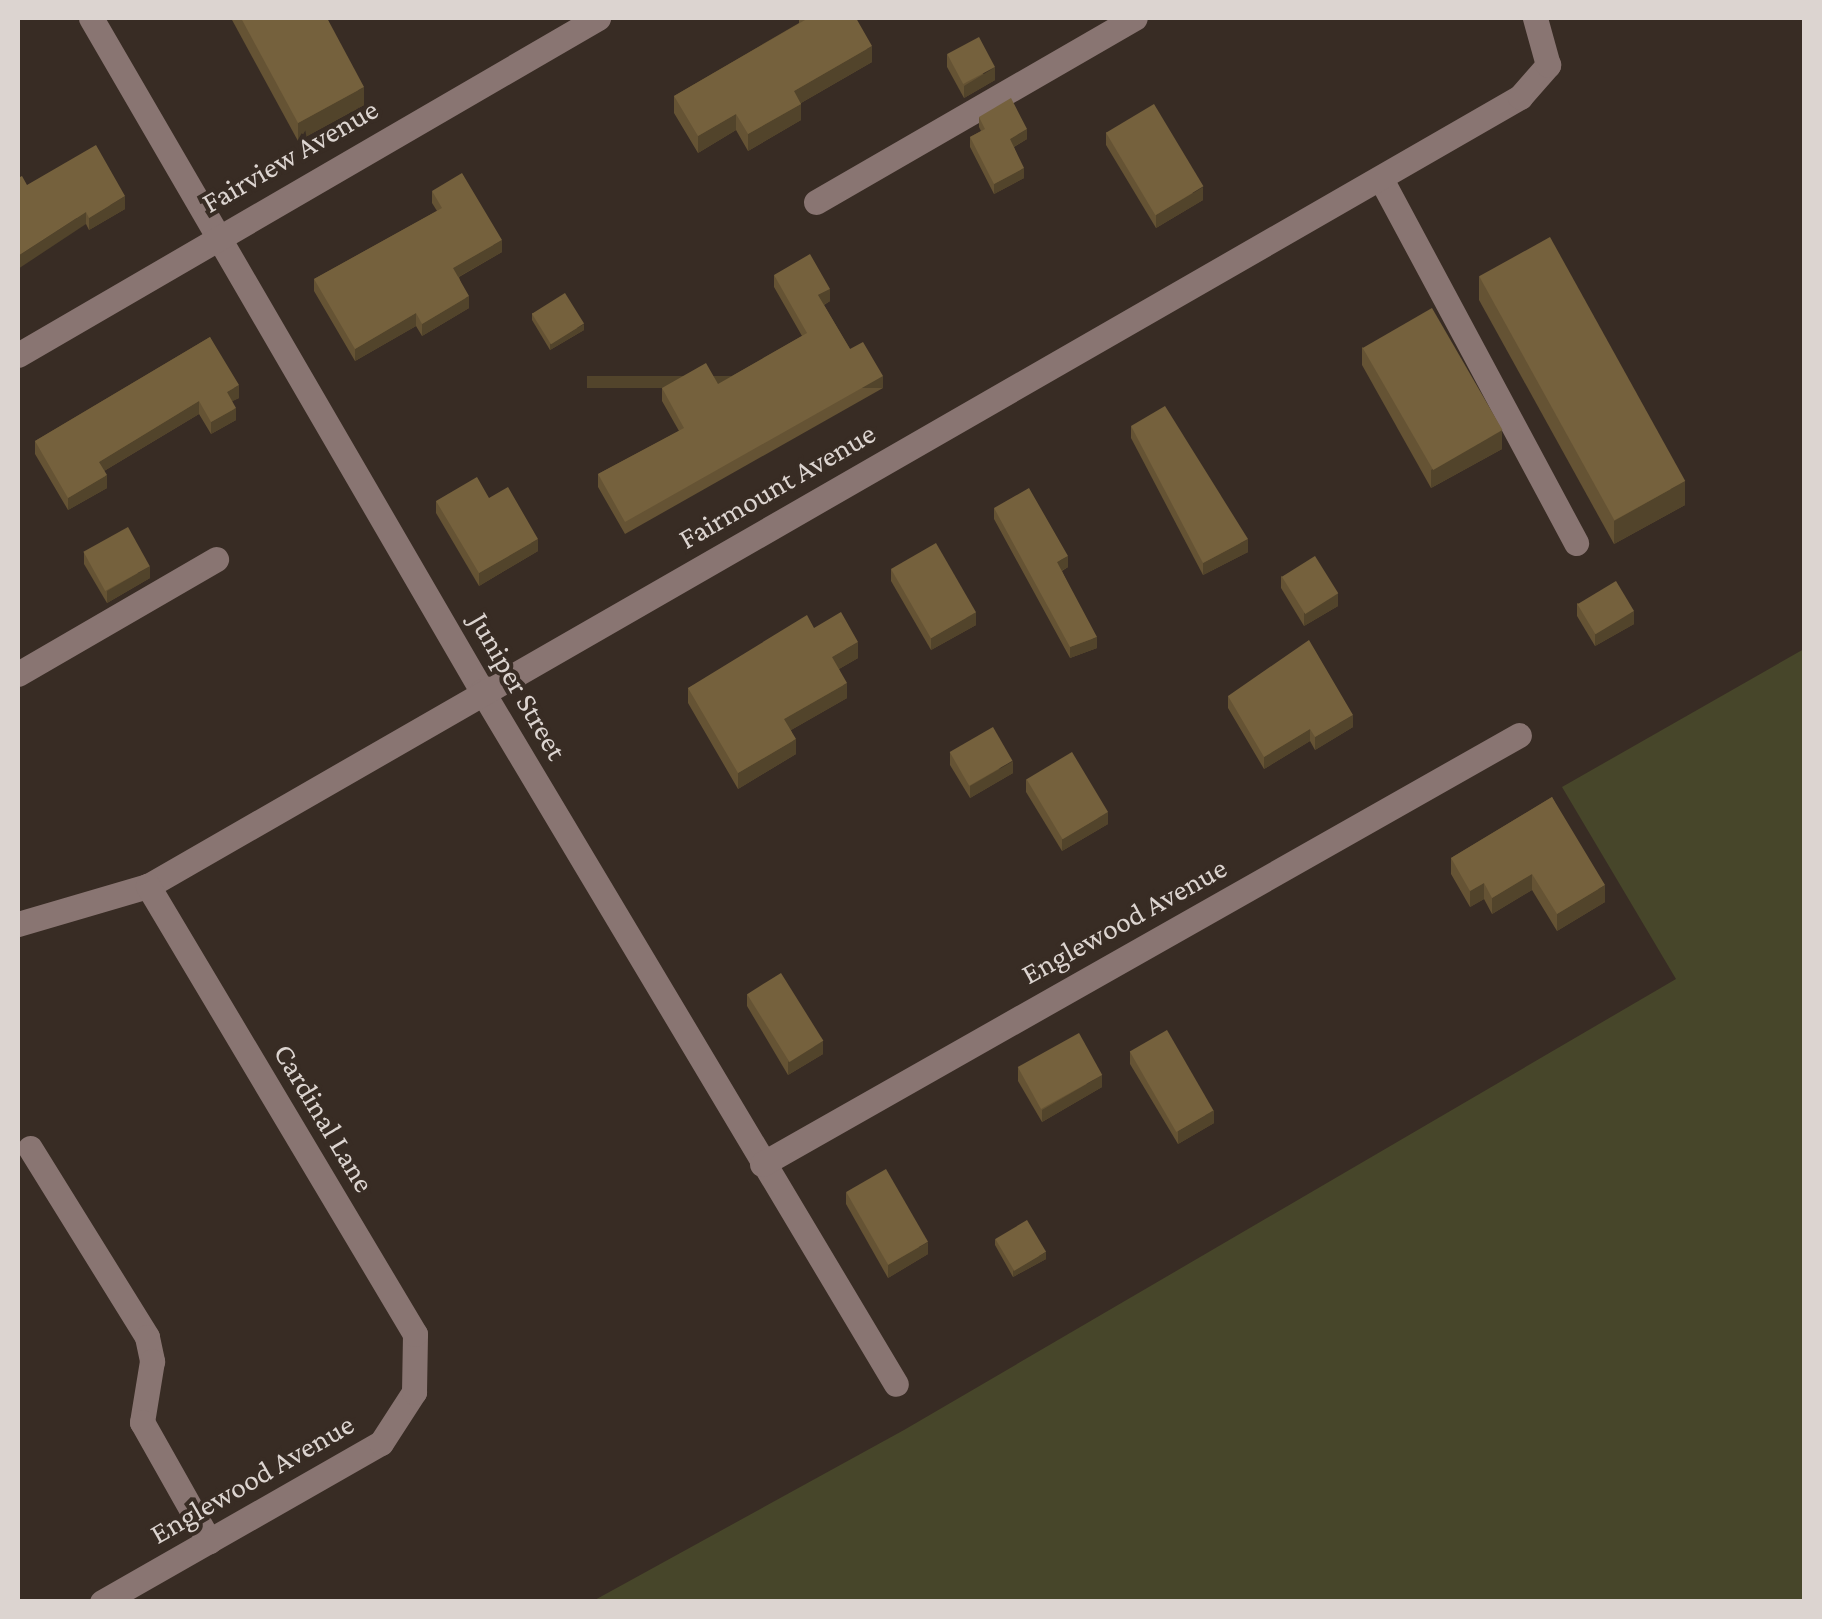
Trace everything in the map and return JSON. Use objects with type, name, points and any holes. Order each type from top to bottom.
[{"type":"street","name":"Juniper Street","points":[[90,18],[482,691],[896,1384]]},
{"type":"street","name":"Fairview Avenue","points":[[18,355],[218,235],[598,18]]},
{"type":"street","points":[[816,202],[1135,18]]},
{"type":"street","name":"Fairmount Avenue","points":[[18,924],[148,886],[482,691],[1381,180],[1520,96],[1548,65],[1535,18]]},
{"type":"street","points":[[1381,180],[1576,544]]},
{"type":"street","points":[[18,674],[216,559]]},
{"type":"street","name":"Englewood Avenue","points":[[762,1164],[1519,735]]},
{"type":"street","name":"Cardinal Lane","points":[[148,886],[415,1334],[414,1392]]},
{"type":"street","points":[[30,1148],[147,1337],[152,1361],[142,1422],[209,1541]]},
{"type":"street","name":"Englewood Avenue","points":[[102,1602],[380,1443],[414,1392]]},
{"type":"shaded area","points":[[1804,649],[1804,1601],[593,1601],[904,1430],[1676,979],[1562,787]]},
{"type":"building","points":[[241,18],[327,18],[364,87],[298,123]]},
{"type":"building","points":[[803,18],[856,18],[872,46],[794,91],[801,104],[748,134],[736,114],[698,136],[674,96]]},
{"type":"building","points":[[979,37],[995,67],[963,84],[947,54]]},
{"type":"building","points":[[1011,98],[1027,129],[1010,139],[1024,168],[994,184],[970,137],[985,129],[979,117]]},
{"type":"building","points":[[1154,104],[1203,186],[1155,215],[1106,133]]},
{"type":"building","points":[[96,145],[125,196],[89,218],[86,212],[18,256],[18,178],[22,176],[27,185]]},
{"type":"building","points":[[462,173],[502,240],[453,268],[469,296],[422,324],[416,313],[355,349],[314,279],[442,208],[432,191]]},
{"type":"building","points":[[1550,237],[1685,481],[1614,520],[1479,276]]},
{"type":"building","points":[[810,254],[830,289],[818,295],[850,349],[863,342],[883,376],[625,522],[598,474],[684,428],[662,388],[706,363],[718,384],[807,333],[774,275]]},
{"type":"building","points":[[565,293],[584,324],[551,344],[532,314]]},
{"type":"building","points":[[1432,308],[1502,430],[1433,470],[1363,348]]},
{"type":"building","points":[[210,337],[239,385],[227,392],[236,408],[211,422],[199,401],[99,462],[107,475],[68,498],[35,441]]},
{"type":"building","points":[[1165,406],[1248,539],[1203,563],[1131,426]]},
{"type":"building","points":[[477,477],[489,498],[508,487],[538,539],[479,573],[436,501]]},
{"type":"building","points":[[1029,488],[1068,556],[1057,562],[1097,637],[1070,647],[994,508]]},
{"type":"building","points":[[128,527],[150,566],[105,591],[83,552]]},
{"type":"building","points":[[936,543],[976,612],[931,638],[891,569]]},
{"type":"building","points":[[1315,556],[1338,593],[1305,614],[1282,577]]},
{"type":"building","points":[[1616,581],[1634,611],[1595,634],[1577,604]]},
{"type":"building","points":[[841,612],[858,642],[832,657],[847,683],[784,719],[796,739],[738,773],[688,688],[807,615],[814,628]]},
{"type":"building","points":[[1309,640],[1353,715],[1315,737],[1310,729],[1264,757],[1228,696]]},
{"type":"building","points":[[993,727],[1012,761],[969,786],[950,752]]},
{"type":"building","points":[[1072,752],[1108,812],[1063,839],[1027,779]]},
{"type":"building","points":[[1552,797],[1605,885],[1557,914],[1532,874],[1492,898],[1484,883],[1470,891],[1451,858]]},
{"type":"building","points":[[781,973],[823,1041],[789,1062],[747,994]]},
{"type":"building","points":[[1167,1030],[1214,1111],[1176,1132],[1130,1052]]},
{"type":"building","points":[[1079,1033],[1102,1075],[1041,1109],[1018,1067]]},
{"type":"building","points":[[886,1169],[928,1242],[888,1265],[846,1192]]},
{"type":"building","points":[[1027,1220],[1046,1252],[1014,1271],[995,1239]]}]
